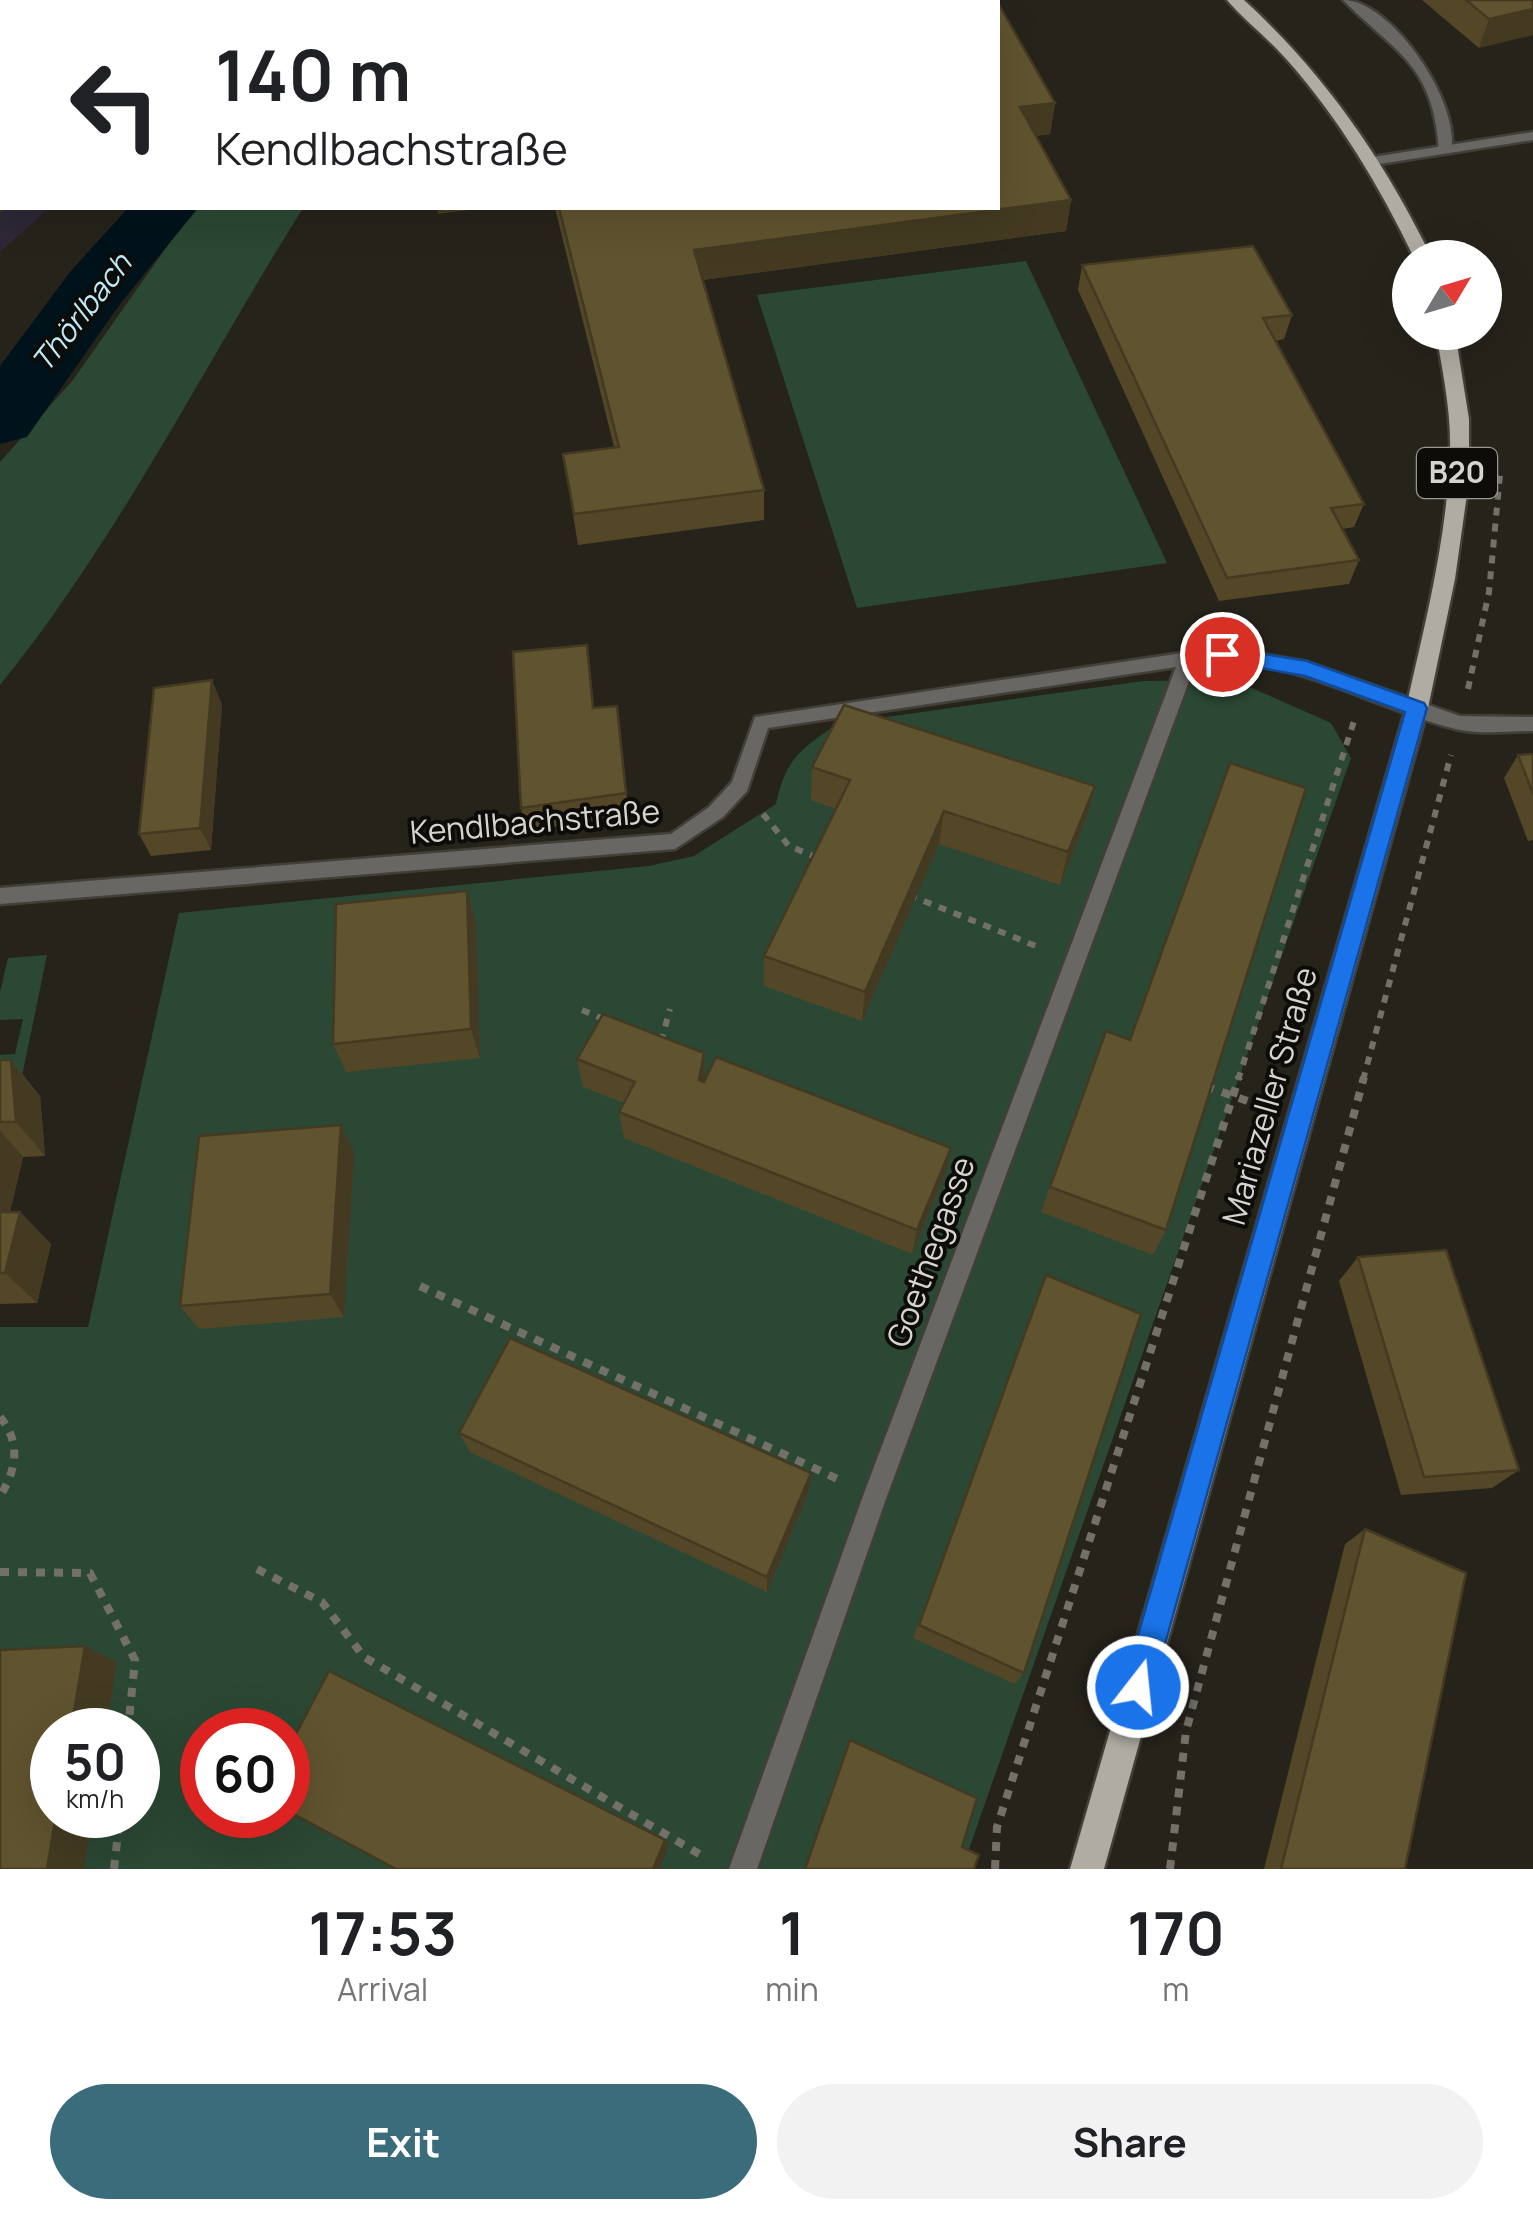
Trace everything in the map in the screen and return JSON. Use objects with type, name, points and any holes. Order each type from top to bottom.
[{"type":"main road","points":[[1235,0],[1336,108],[1373,161],[1414,240]]},
{"type":"main road","name":"Mariazeller Straße","points":[[1087,1869],[1298,1119],[1402,772],[1437,614],[1460,448],[1448,350]]},
{"type":"street","points":[[1349,0],[1398,38],[1435,89],[1446,120],[1446,150]]},
{"type":"street","points":[[1373,161],[1533,136]]},
{"type":"street","name":"Kendlbachstraße","points":[[0,896],[675,841],[716,812],[740,786],[760,722],[1222,654],[1307,669],[1460,723],[1533,724]]},
{"type":"street","name":"Goethegasse","points":[[744,1869],[874,1496],[1187,661]]},
{"type":"path","points":[[995,1869],[997,1827],[1362,690]]},
{"type":"path","points":[[1170,1869],[1186,1731],[1460,723]]},
{"type":"path","points":[[740,786],[789,846],[824,860]]},
{"type":"path","points":[[896,890],[1074,962]]},
{"type":"path","points":[[661,1043],[670,1009]]},
{"type":"path","points":[[582,1010],[613,1023]]},
{"type":"path","points":[[645,1036],[679,1050]]},
{"type":"path","points":[[1191,1081],[1298,1119]]},
{"type":"path","points":[[420,1286],[874,1496]]},
{"type":"path","points":[[0,1416],[12,1431],[15,1450],[14,1470],[0,1496]]},
{"type":"path","points":[[257,1569],[322,1602],[364,1657],[725,1869]]},
{"type":"path","points":[[0,1572],[90,1574],[136,1660],[131,1708]]},
{"type":"path","points":[[114,1869],[117,1838]]},
{"type":"shaded area","points":[[0,210],[47,210],[0,252]]},
{"type":"green space","points":[[193,210],[302,210],[122,511],[43,629],[0,685],[0,462],[73,380]]},
{"type":"green space","points":[[1026,261],[1167,563],[857,608],[757,295]]},
{"type":"green space","points":[[1234,680],[1331,723],[1351,758],[962,1869],[0,1869],[0,1327],[88,1327],[179,913],[649,866],[694,856],[776,804],[796,756],[837,724],[1143,681]]},
{"type":"green space","points":[[47,955],[21,1081],[0,1083],[0,1055],[15,1054],[23,1019],[0,1020],[0,992],[8,958]]},
{"type":"building","points":[[1466,0],[1533,0],[1533,9],[1489,19]]},
{"type":"building","points":[[1000,7],[1055,103],[1020,107],[1071,200],[1000,209]]},
{"type":"building","points":[[560,210],[996,210],[694,250],[764,490],[574,514],[563,454],[619,447]]},
{"type":"building","points":[[1253,246],[1292,315],[1263,318],[1364,504],[1331,508],[1359,560],[1227,578],[1082,265]]},
{"type":"building","points":[[587,645],[593,708],[617,706],[626,793],[521,808],[513,652]]},
{"type":"building","points":[[212,680],[200,828],[139,834],[154,688]]},
{"type":"building","points":[[844,705],[1095,786],[1068,852],[944,811],[865,992],[764,956],[850,780],[812,767]]},
{"type":"building","points":[[1533,754],[1533,794],[1518,755]]},
{"type":"building","points":[[1230,763],[1306,788],[1166,1230],[1050,1187],[1106,1031],[1130,1040]]},
{"type":"building","points":[[467,891],[471,1029],[333,1044],[336,904]]},
{"type":"building","points":[[603,1014],[704,1053],[699,1080],[704,1082],[716,1057],[951,1148],[917,1230],[619,1112],[635,1082],[577,1059]]},
{"type":"building","points":[[0,1060],[11,1060],[16,1122],[0,1122]]},
{"type":"building","points":[[341,1125],[330,1294],[180,1306],[199,1136]]},
{"type":"building","points":[[0,1212],[20,1212],[5,1273],[0,1273]]},
{"type":"building","points":[[1446,1250],[1519,1470],[1424,1477],[1358,1257]]},
{"type":"building","points":[[1046,1275],[1141,1314],[1024,1673],[919,1625]]},
{"type":"building","points":[[510,1338],[811,1473],[767,1577],[459,1433]]},
{"type":"building","points":[[1365,1529],[1466,1573],[1405,1869],[1281,1869]]},
{"type":"building","points":[[85,1646],[75,1708],[30,1708],[30,1838],[52,1838],[47,1869],[0,1869],[0,1650]]},
{"type":"building","points":[[329,1671],[665,1840],[653,1869],[396,1869],[310,1823],[310,1708]]},
{"type":"building","points":[[850,1740],[977,1798],[962,1847],[979,1855],[974,1869],[805,1869]]},
{"type":"waterway","name":"Thörlbach","points":[[0,419],[95,288],[162,210]]},
{"type":"route","points":[[1138,1687],[1298,1119],[1402,772],[1417,708],[1307,669],[1222,654]]}]
